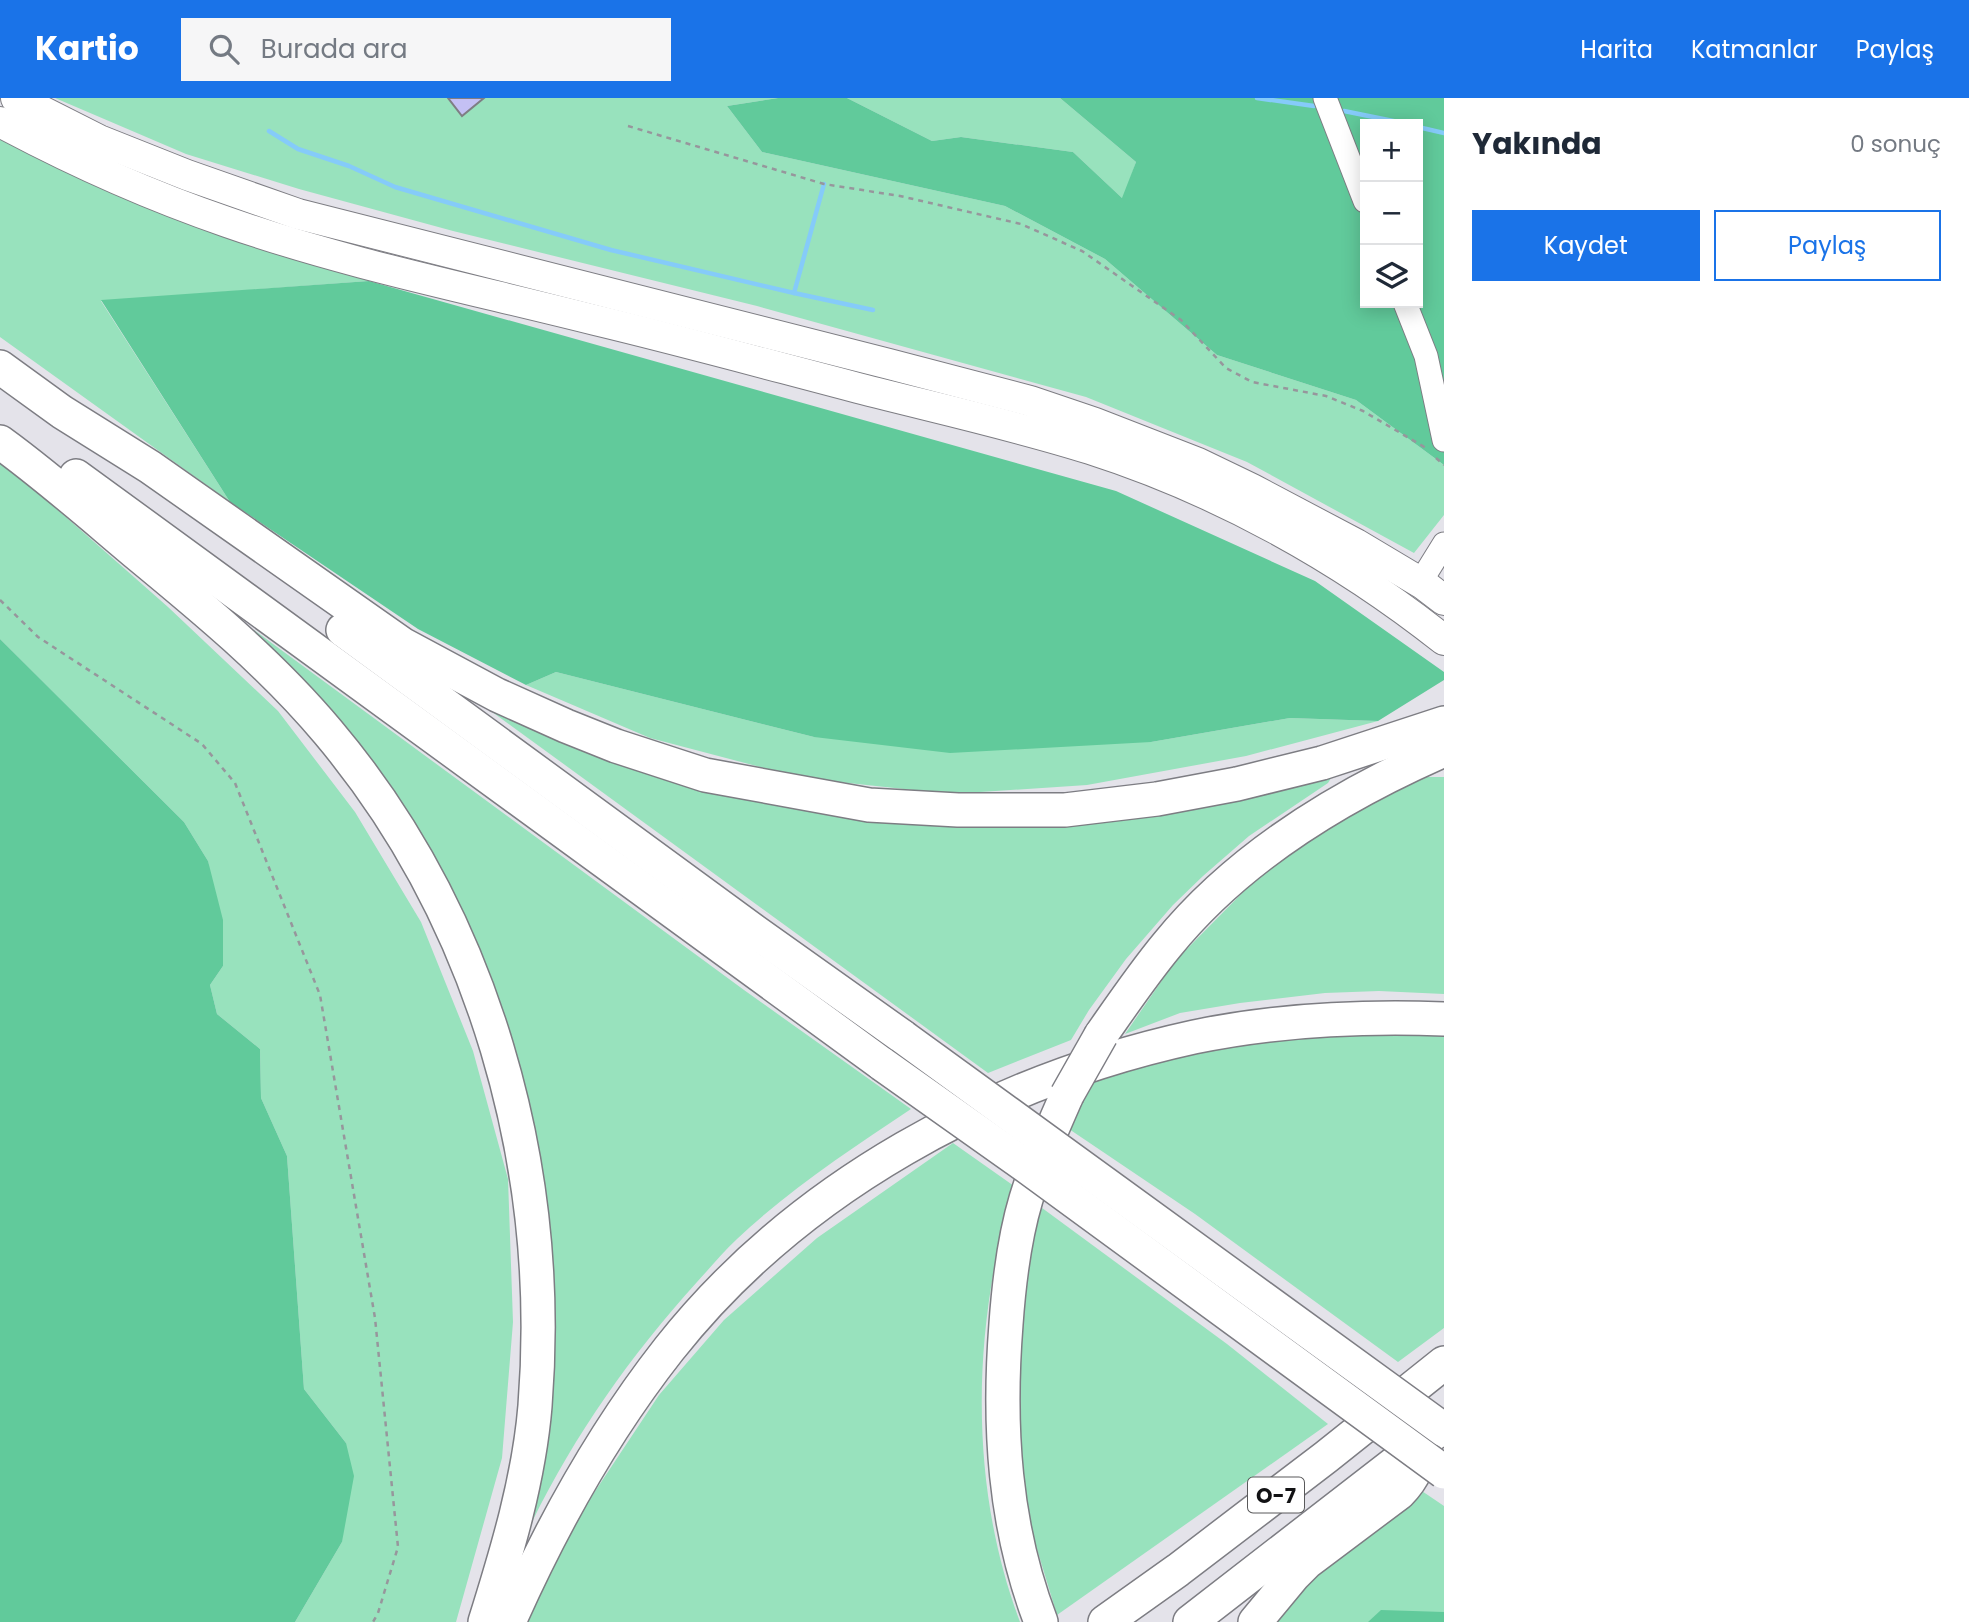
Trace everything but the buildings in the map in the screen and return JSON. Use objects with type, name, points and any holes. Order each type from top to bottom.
[{"type":"highway","points":[[0,367],[62,412],[150,467],[402,644],[497,695],[566,726],[616,746],[705,775],[869,805],[958,810],[1065,810],[1157,799],[1237,784],[1322,763],[1444,723]]},
{"type":"highway","points":[[62,412],[104,455],[903,1037],[1437,1432],[1405,1488],[1307,1562],[1255,1622]]},
{"type":"highway","points":[[0,421],[1444,1472]]},
{"type":"highway","points":[[0,442],[217,620],[269,668],[327,731],[360,773],[409,848],[462,953],[493,1035],[511,1094],[524,1157],[539,1292],[535,1408],[526,1472],[506,1556],[485,1622]]},
{"type":"highway","points":[[1038,1615],[1023,1567],[1007,1492],[1001,1380],[1014,1248],[1041,1154],[1067,1095],[1101,1035],[1133,988],[1168,943],[1198,912],[1264,852],[1298,828],[1371,784],[1444,750]]},
{"type":"highway","points":[[509,1622],[536,1561],[593,1455],[671,1347],[758,1255],[815,1208],[880,1162],[934,1130],[1001,1100],[1046,1081],[1140,1051],[1196,1037],[1288,1023],[1385,1018],[1444,1019]]},
{"type":"highway","name":"O-7","points":[[1105,1622],[1178,1570],[1444,1363]]},
{"type":"highway","points":[[1364,1414],[1392,1446],[1444,1488]]},
{"type":"highway","name":"O-7","points":[[1190,1622],[1437,1432]]},
{"type":"main road","points":[[16,98],[99,140],[187,175],[298,214],[901,367],[1030,401],[1082,419],[1198,464],[1437,583],[1405,609]]},
{"type":"main road","points":[[0,122],[94,170],[164,199],[302,246],[988,418],[1095,450],[1171,480],[1270,526],[1345,568],[1405,609],[1444,640]]},
{"type":"street","points":[[1325,98],[1360,188]]},
{"type":"street","points":[[1407,308],[1426,356],[1444,440]]},
{"type":"street","points":[[1437,583],[1426,573],[1444,544]]},
{"type":"path","points":[[628,126],[824,184],[900,196],[1021,224],[1082,251],[1181,320],[1226,368],[1252,382],[1326,396],[1363,411],[1422,444],[1444,465]]},
{"type":"path","points":[[0,600],[38,637],[202,744],[235,783],[320,995],[375,1318],[398,1547],[373,1622]]},
{"type":"green space","points":[[55,98],[778,98],[727,106],[762,152],[1005,206],[1105,259],[1217,355],[1356,400],[1444,465],[1444,515],[1414,553],[1247,462],[1086,397],[757,306],[453,231],[299,189],[186,154]]},
{"type":"green space","points":[[778,98],[847,98],[932,141],[961,137],[1073,152],[1122,198],[1136,162],[1060,98],[1444,98],[1444,465],[1356,400],[1217,355],[1105,259],[1005,206],[762,152],[727,106]]},
{"type":"green space","points":[[847,98],[1060,98],[1136,162],[1123,199],[1073,152],[961,137],[932,141]]},
{"type":"green space","points":[[0,139],[285,254],[369,281],[101,301],[230,502],[0,337]]},
{"type":"green space","points":[[369,281],[1116,491],[1315,581],[1444,672],[1444,680],[1378,721],[1290,718],[1151,742],[950,753],[814,737],[556,672],[526,685],[418,629],[230,502],[101,300]]},
{"type":"green space","points":[[0,459],[168,607],[278,711],[355,812],[421,922],[473,1051],[508,1179],[513,1322],[502,1458],[456,1622],[295,1622],[342,1542],[346,1443],[304,1389],[287,1156],[261,1098],[260,1049],[217,1014],[210,985],[223,966],[208,861],[184,822],[0,639]]},
{"type":"green space","points":[[254,630],[744,990],[911,1109],[800,1186],[757,1221],[722,1255],[649,1338],[606,1396],[567,1458],[532,1522],[527,1522],[546,1407],[487,979],[251,631]]},
{"type":"green space","points":[[0,639],[184,822],[208,861],[223,920],[223,966],[210,985],[217,1014],[260,1049],[261,1098],[287,1156],[304,1389],[346,1443],[354,1476],[342,1542],[295,1622],[0,1622]]},
{"type":"green space","points":[[556,672],[814,737],[1151,742],[1290,718],[1378,721],[1246,756],[1087,785],[950,794],[802,778],[650,738],[526,685]]},
{"type":"green space","points":[[484,706],[895,819],[1326,776],[1331,778],[1328,783],[1249,836],[1173,905],[1126,959],[1071,1040],[988,1073]]},
{"type":"green space","points":[[1421,777],[1444,777],[1444,994],[1379,991],[1325,993],[1240,1003],[1180,1013],[1125,1034],[1176,960],[1253,882],[1308,840],[1372,801]]},
{"type":"green space","points":[[1344,1032],[1444,1034],[1444,1328],[1398,1362],[1195,1214],[1069,1129],[1095,1078],[1176,1052]]},
{"type":"green space","points":[[953,1143],[1014,1186],[990,1294],[982,1405],[984,1461],[991,1515],[1003,1569],[1020,1622],[526,1622],[566,1535],[659,1395],[724,1320],[817,1238]]},
{"type":"green space","points":[[1038,1205],[1227,1344],[1328,1424],[1057,1615],[1030,1526],[1021,1471],[1016,1347]]},
{"type":"green space","points":[[1416,1487],[1444,1506],[1444,1622],[1263,1622]]},
{"type":"green space","points":[[1381,1610],[1444,1612],[1444,1622],[1368,1622]]},
{"type":"waterway","points":[[1257,98],[1314,106]]},
{"type":"waterway","points":[[1344,111],[1383,119]]},
{"type":"waterway","points":[[1423,128],[1444,133]]},
{"type":"waterway","points":[[269,131],[298,149],[349,166],[395,187],[611,250],[794,293],[824,184]]},
{"type":"waterway","points":[[794,293],[873,310]]}]
